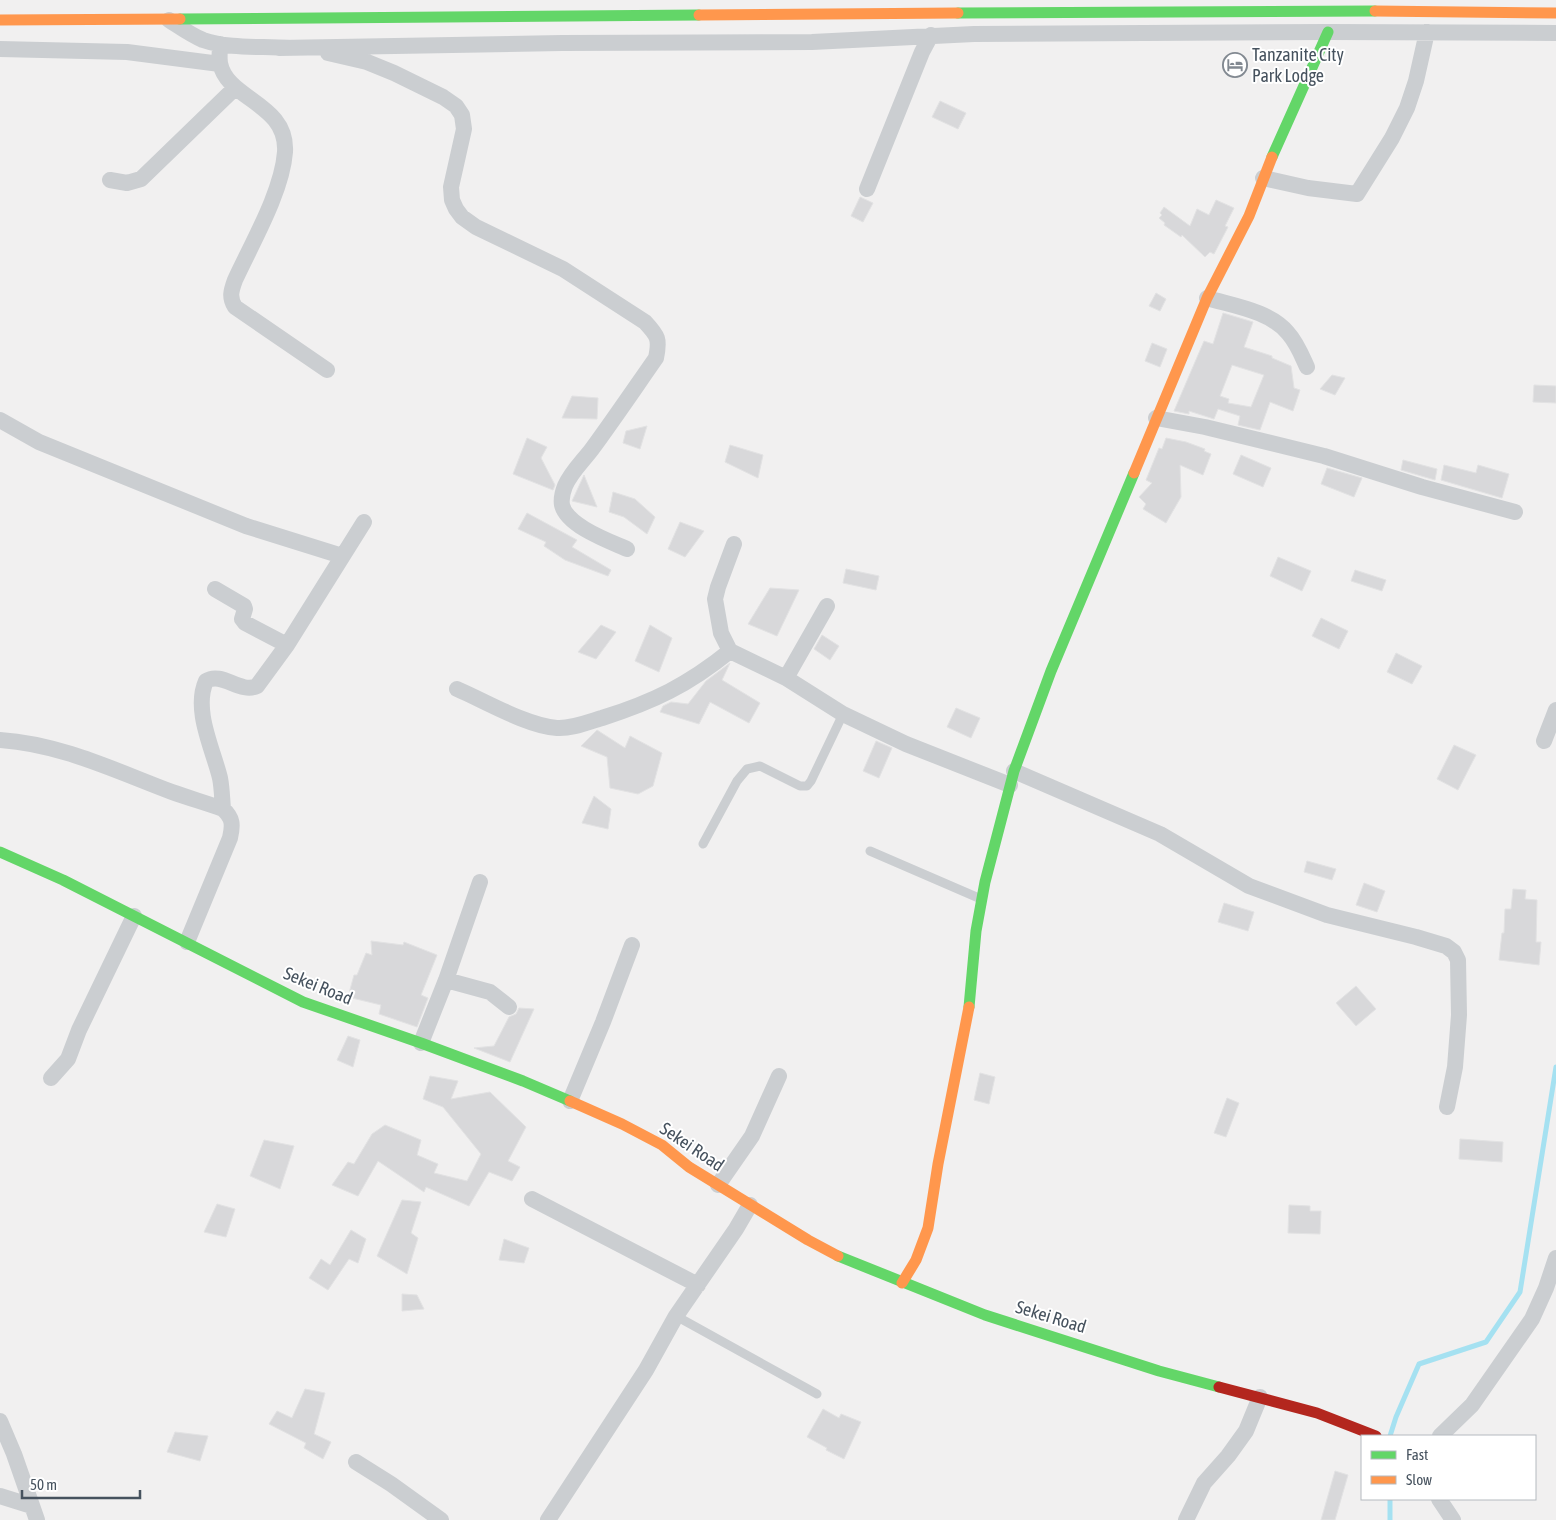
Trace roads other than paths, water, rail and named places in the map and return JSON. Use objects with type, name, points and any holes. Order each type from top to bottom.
[{"type":"main road","points":[[0,20],[1336,10],[1556,13]]},
{"type":"main road","points":[[902,1284],[916,1260],[928,1228],[938,1164],[967,1014],[976,932],[1012,778],[1050,671],[1095,568],[1156,418],[1207,298],[1249,216],[1263,178],[1328,32]]},
{"type":"main road","name":"Sekei Road","points":[[0,852],[63,880],[303,1002],[523,1081],[622,1124],[662,1145],[689,1167],[808,1240],[847,1261],[984,1315],[1159,1371],[1317,1412],[1374,1435]]},
{"type":"street","points":[[168,18],[188,33],[203,40],[220,44],[330,53],[367,62],[443,97],[456,106],[462,115],[464,128],[451,187],[452,200],[462,217],[476,227],[562,269],[645,322],[656,333],[659,343],[656,358],[592,449],[573,471],[562,496],[564,509],[574,522],[598,536],[627,549]]},
{"type":"street","points":[[279,48],[562,43],[812,42],[931,36],[1328,32],[1556,33]]},
{"type":"street","points":[[1263,178],[1308,188],[1357,194],[1392,138],[1407,108],[1416,82],[1426,32]]},
{"type":"street","points":[[867,189],[922,52],[931,36]]},
{"type":"street","points":[[220,44],[220,64],[226,76],[235,88],[250,97],[272,115],[284,137],[285,151],[278,188],[235,280],[231,299],[235,307],[327,370]]},
{"type":"street","points":[[0,49],[127,52],[220,64]]},
{"type":"street","points":[[110,180],[127,183],[141,179],[235,88]]},
{"type":"street","points":[[1207,298],[1271,319],[1288,333],[1307,368]]},
{"type":"street","points":[[1156,418],[1205,427],[1324,456],[1422,487],[1514,512]]},
{"type":"street","points":[[0,420],[39,442],[246,526],[342,556]]},
{"type":"street","points":[[223,809],[222,786],[203,721],[204,685],[208,679],[215,678],[247,688],[254,688],[287,645],[364,522]]},
{"type":"street","points":[[734,544],[715,599],[721,633],[730,651],[786,678],[843,714],[906,744],[1012,778],[1160,834],[1249,886],[1327,915],[1416,937],[1446,946],[1454,952],[1458,960],[1459,1015],[1455,1067],[1447,1107]]},
{"type":"street","points":[[216,589],[244,606],[245,610],[242,619],[245,623],[287,645]]},
{"type":"street","points":[[786,678],[827,606]]},
{"type":"street","points":[[458,689],[528,720],[558,728],[579,725],[631,709],[662,696],[704,672],[730,651]]},
{"type":"street","points":[[1544,741],[1556,710]]},
{"type":"street","points":[[0,740],[54,748],[115,768],[172,792],[223,809],[229,814],[232,820],[230,838],[186,942]]},
{"type":"street","points":[[421,1043],[446,980],[480,882]]},
{"type":"street","points":[[51,1078],[68,1059],[79,1030],[134,916]]},
{"type":"street","points":[[570,1101],[632,945]]},
{"type":"street","points":[[446,980],[490,992],[509,1007]]},
{"type":"street","points":[[718,1185],[752,1136],[779,1076]]},
{"type":"street","points":[[532,1199],[698,1285]]},
{"type":"street","points":[[548,1520],[646,1370],[676,1316],[736,1229],[750,1205]]},
{"type":"street","points":[[1441,1435],[1472,1404],[1532,1318],[1546,1288],[1556,1258]]},
{"type":"street","points":[[1186,1520],[1204,1482],[1228,1456],[1246,1431],[1260,1397]]},
{"type":"street","points":[[0,1421],[14,1454],[34,1513]]},
{"type":"street","points":[[356,1462],[392,1484],[441,1520]]},
{"type":"street","points":[[0,1496],[34,1513]]},
{"type":"street","points":[[1440,1500],[1453,1520]]},
{"type":"lane","points":[[703,844],[737,781],[748,769],[760,766],[800,786],[807,786],[843,714]]},
{"type":"lane","points":[[870,851],[982,900]]},
{"type":"lane","points":[[676,1316],[817,1394]]},
{"type":"waterway","points":[[1390,1435],[1419,1364],[1486,1342],[1520,1292],[1556,1067]]},
{"type":"waterway","points":[[1390,1500],[1390,1520]]},
{"type":"place","name":"Tanzanite City Park Lodge","points":[[1235,65]]}]
